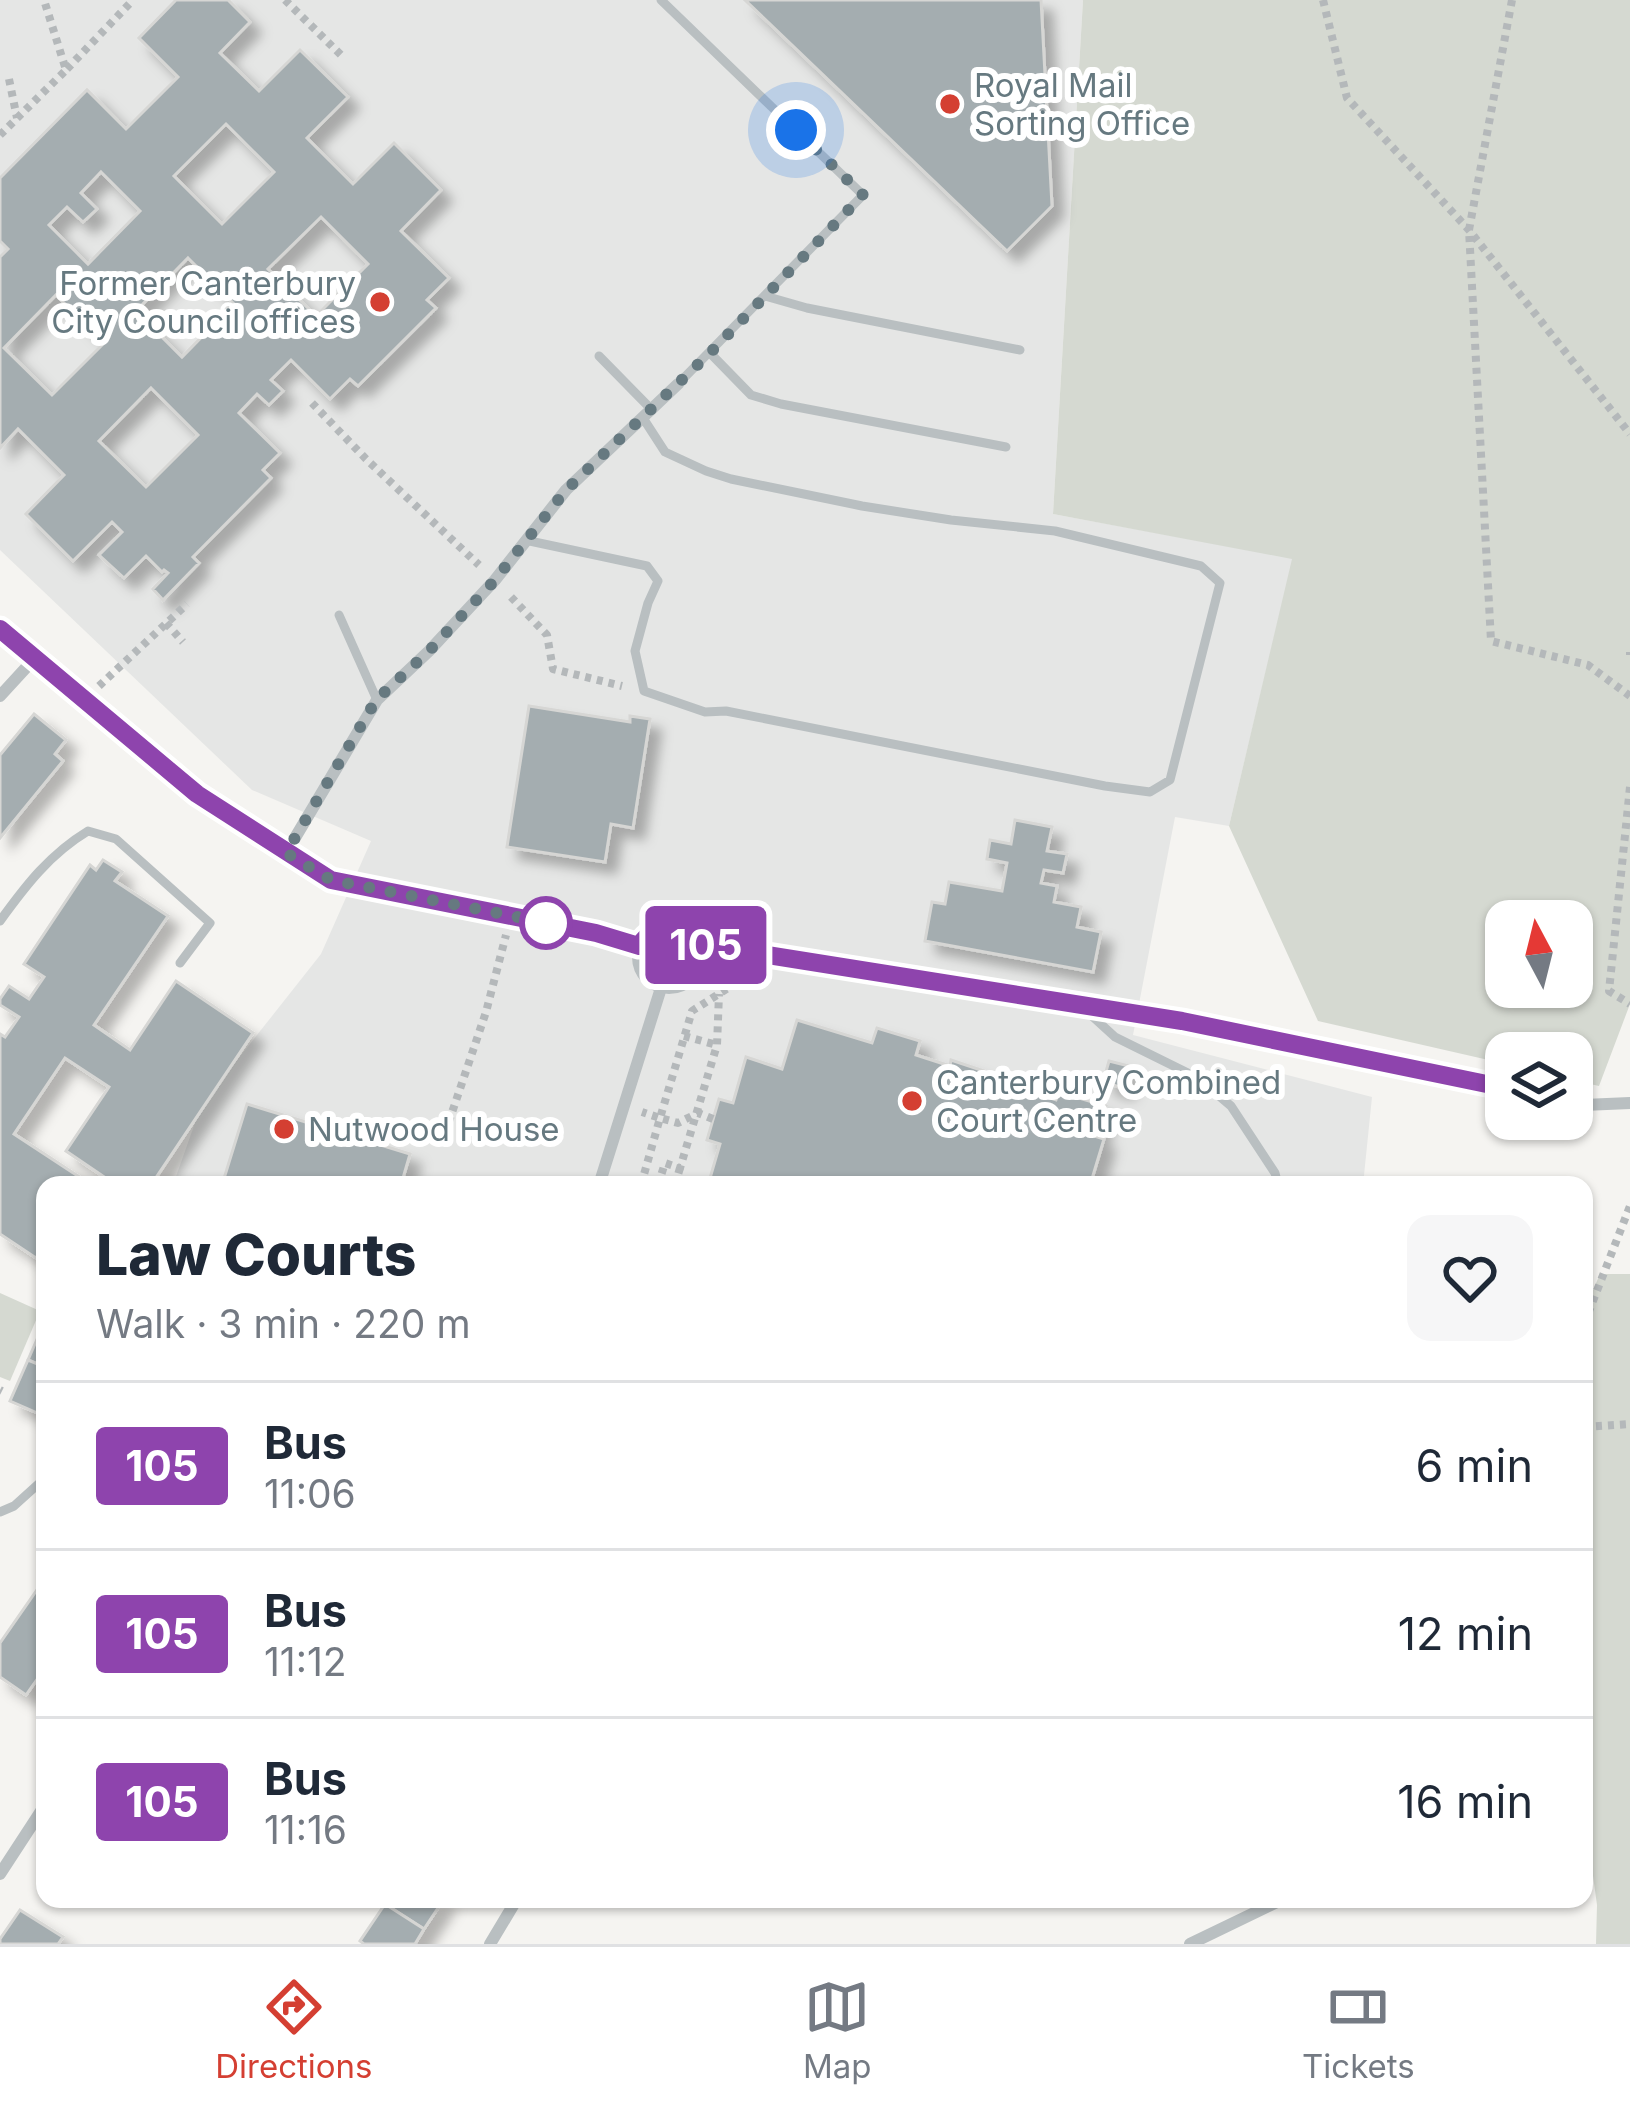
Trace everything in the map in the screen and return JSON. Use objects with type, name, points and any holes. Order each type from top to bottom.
[{"type":"street","points":[[286,853],[376,700],[495,580],[566,490],[678,384]]},
{"type":"street","points":[[0,629],[197,794],[331,880],[596,933],[639,946]]},
{"type":"street","points":[[0,696],[34,659]]},
{"type":"street","points":[[663,926],[686,931],[698,944],[700,965],[684,986],[661,988],[645,979],[639,969],[639,946],[646,935],[663,926]]},
{"type":"street","points":[[698,944],[1182,1021],[1485,1084]]},
{"type":"street","points":[[602,1176],[661,988]]},
{"type":"street","points":[[1593,1105],[1630,1103]]},
{"type":"street","points":[[0,1874],[36,1819]]},
{"type":"street","points":[[490,1944],[512,1908]]},
{"type":"street","points":[[1190,1944],[1264,1908]]},
{"type":"lane","points":[[661,0],[863,195],[678,384]]},
{"type":"lane","points":[[766,296],[1020,350]]},
{"type":"lane","points":[[710,353],[751,395],[1006,447]]},
{"type":"lane","points":[[525,540],[646,566],[658,581],[635,651],[644,691],[705,712],[726,711],[1106,786],[1150,792],[1170,780],[1220,583],[1201,566],[1054,531],[862,506],[706,471],[665,452],[648,414],[598,356]]},
{"type":"lane","points":[[339,615],[376,700]]},
{"type":"lane","points":[[0,921],[36,872],[88,831],[116,839],[210,923],[181,963]]},
{"type":"lane","points":[[1080,1005],[1115,1036],[1198,1078],[1231,1106],[1276,1176]]},
{"type":"lane","points":[[0,1512],[36,1486]]},
{"type":"path","points":[[44,0],[66,70]]},
{"type":"path","points":[[0,136],[133,0]]},
{"type":"path","points":[[284,0],[341,55]]},
{"type":"path","points":[[1323,0],[1347,98],[1469,230],[1630,434]]},
{"type":"path","points":[[1512,0],[1469,230],[1491,641],[1588,665],[1630,696]]},
{"type":"path","points":[[10,79],[17,118]]},
{"type":"path","points":[[312,403],[547,635],[553,669],[644,691]]},
{"type":"path","points":[[85,699],[187,604]]},
{"type":"path","points":[[166,622],[183,642]]},
{"type":"path","points":[[1630,787],[1609,991],[1630,1004]]},
{"type":"path","points":[[441,1145],[486,1012],[511,916]]},
{"type":"path","points":[[644,1176],[692,1011],[739,980],[749,952]]},
{"type":"path","points":[[678,1176],[717,1046],[719,994]]},
{"type":"path","points":[[685,1036],[717,1046]]},
{"type":"path","points":[[624,1106],[678,1123],[698,1113],[713,1119]]},
{"type":"path","points":[[661,1176],[665,1163],[680,1168]]},
{"type":"path","points":[[1593,1301],[1630,1206]]},
{"type":"path","points":[[1593,1426],[1630,1424]]},
{"type":"shaded area","points":[[0,0],[1083,0],[1053,514],[1293,558],[1229,826],[1175,817],[1133,1035],[1372,1097],[1364,1176],[176,1176],[201,1106],[321,954],[371,841],[252,790],[0,550]]},
{"type":"shaded area","points":[[1083,0],[1630,0],[1630,1004],[1599,1086],[1593,1085],[1593,1032],[1485,1032],[1485,1059],[1318,1021],[1229,826],[1292,559],[1053,514]]},
{"type":"shaded area","points":[[1600,1274],[1630,1274],[1630,1944],[1596,1944],[1593,1290]]},
{"type":"shaded area","points":[[0,1293],[36,1309],[36,1320],[10,1381],[0,1377]]},
{"type":"building","name":"Former Canterbury City Council offices","points":[[176,0],[228,0],[250,22],[220,53],[259,91],[300,50],[348,97],[307,138],[353,184],[394,143],[441,190],[401,231],[449,278],[427,300],[436,308],[358,386],[350,379],[330,399],[291,360],[271,380],[283,391],[269,405],[257,394],[239,413],[280,453],[263,470],[271,478],[193,557],[199,563],[163,600],[153,589],[168,573],[146,556],[124,578],[99,555],[122,532],[112,522],[73,561],[26,514],[64,475],[18,429],[0,448],[0,257],[8,249],[0,241],[0,178],[87,90],[126,129],[178,77],[139,38]],"holes":[[[226,124],[274,172],[222,224],[174,176]],[[101,172],[140,211],[88,264],[49,225],[67,207],[83,222],[97,209],[81,193]],[[321,217],[368,264],[316,316],[268,269]],[[188,258],[234,304],[182,357],[136,311]],[[56,295],[104,343],[52,395],[4,348]],[[151,388],[198,435],[146,487],[99,441]]]},
{"type":"building","name":"Royal Mail Sorting Office","points":[[745,0],[1041,0],[1052,206],[1007,251]]},
{"type":"building","points":[[529,706],[630,722],[630,716],[650,719],[633,828],[611,824],[605,862],[507,847]]},
{"type":"building","points":[[34,714],[66,740],[55,754],[63,761],[0,838],[0,755]]},
{"type":"building","points":[[1015,820],[1052,827],[1047,851],[1067,854],[1063,873],[1044,870],[1041,883],[1057,886],[1054,902],[1081,907],[1077,927],[1101,932],[1093,972],[925,941],[932,902],[945,904],[949,882],[1002,891],[1007,863],[987,859],[990,840],[1011,844]]},
{"type":"building","points":[[103,860],[122,872],[115,881],[168,916],[94,1025],[130,1050],[176,981],[253,1033],[157,1176],[103,1176],[66,1151],[109,1087],[65,1058],[14,1134],[78,1176],[36,1176],[36,1258],[0,1234],[0,1034],[5,1037],[19,1017],[0,1005],[0,999],[9,986],[29,999],[44,977],[24,964],[90,865],[96,870]]},
{"type":"building","name":"Canterbury Combined Court Centre","points":[[797,1020],[872,1043],[877,1028],[920,1041],[916,1055],[950,1066],[951,1060],[1056,1100],[1059,1092],[1106,1106],[1097,1134],[1091,1135],[1104,1139],[1093,1176],[711,1176],[720,1144],[707,1140],[719,1099],[733,1103],[746,1057],[782,1069]]},
{"type":"building","points":[[1109,1061],[1129,1066],[1123,1088],[1103,1082]]},
{"type":"building","name":"Nutwood House","points":[[247,1104],[410,1154],[404,1176],[225,1176]]},
{"type":"building","points":[[28,1360],[36,1363],[36,1412],[10,1401]]},
{"type":"building","points":[[36,1591],[36,1681],[26,1695],[0,1677],[0,1643]]},
{"type":"building","points":[[382,1908],[391,1908],[424,1929],[415,1944],[360,1941]]},
{"type":"building","points":[[391,1908],[438,1908],[424,1929]]},
{"type":"building","points":[[20,1910],[63,1937],[58,1944],[0,1944]]},
{"type":"bus line","name":"105","points":[[0,629],[197,794],[331,880],[596,933],[639,946],[656,928],[674,926],[698,944],[1182,1021],[1485,1084]]},
{"type":"place","name":"Royal Mail Sorting Office","points":[[950,104]]},
{"type":"place","name":"Former Canterbury City Council offices","points":[[380,302]]},
{"type":"place","name":"Canterbury Combined Court Centre","points":[[912,1101]]},
{"type":"place","name":"Nutwood House","points":[[284,1129]]},
{"type":"route","points":[[546,923],[553,924],[331,880],[286,853],[376,700],[495,580],[566,490],[710,353],[863,195],[796,130]]}]
